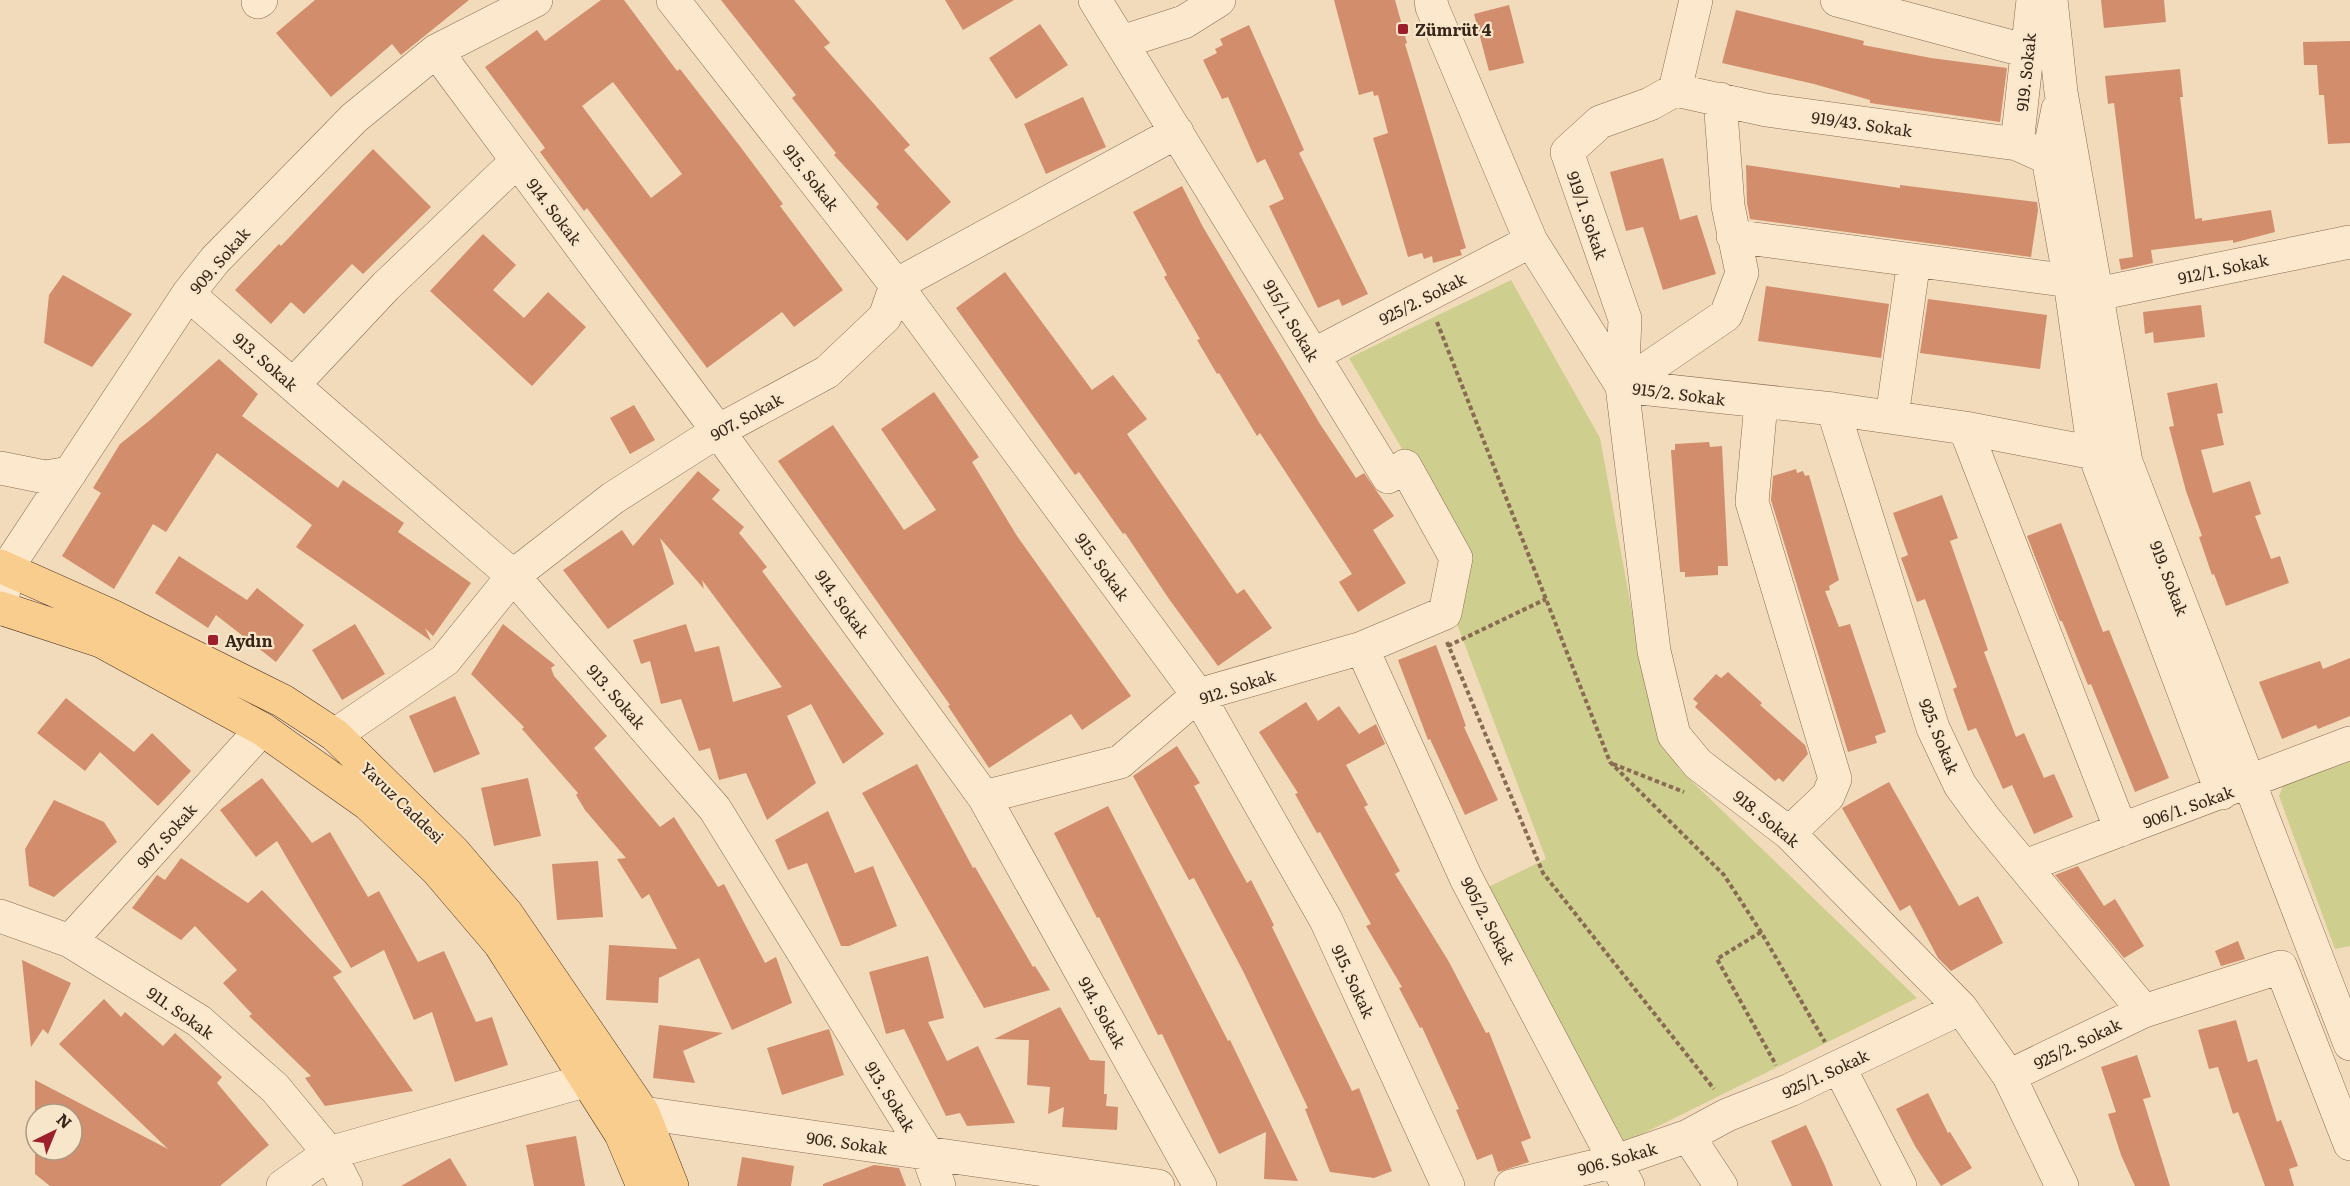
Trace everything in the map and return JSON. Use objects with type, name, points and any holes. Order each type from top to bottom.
[{"type":"main road","name":"Yavuz Caddesi","points":[[4,567],[283,701],[335,735],[453,851],[507,914],[643,1113],[672,1186]]},
{"type":"main road","name":"Yavuz Caddesi","points":[[0,608],[101,641],[262,729],[368,804],[437,870],[500,944],[621,1134],[643,1186]]},
{"type":"street","name":"909. Sokak","points":[[0,608],[4,567],[70,473],[188,294],[215,260],[354,118],[436,51],[536,0]]},
{"type":"street","name":"915. Sokak","points":[[673,0],[896,285],[1198,695],[1326,920],[1448,1186]]},
{"type":"street","name":"915/1. Sokak","points":[[1095,0],[1388,477],[1405,466],[1456,558],[1444,613],[1436,616]]},
{"type":"street","points":[[1122,42],[1184,22],[1219,0]]},
{"type":"street","name":"915/2. Sokak","points":[[1431,0],[1532,241],[1622,386],[1892,417],[1965,428],[2094,453]]},
{"type":"street","points":[[1675,90],[1696,0]]},
{"type":"street","points":[[1837,0],[2027,51]]},
{"type":"street","name":"919. Sokak","points":[[2017,144],[2033,0]]},
{"type":"street","name":"919. Sokak","points":[[2051,0],[2083,287],[2094,453],[2235,788],[2350,1044]]},
{"type":"street","name":"914. Sokak","points":[[436,51],[718,431],[984,797],[1200,1186]]},
{"type":"street","name":"919/43. Sokak","points":[[1675,90],[1766,110],[2017,144],[2048,158]]},
{"type":"street","name":"919/1. Sokak","points":[[1622,386],[1625,319],[1567,152],[1600,122],[1650,105],[1675,90]]},
{"type":"street","name":"919. Sokak","points":[[2061,92],[2048,158],[2083,287],[2126,462],[2235,788]]},
{"type":"street","points":[[1622,386],[1726,315],[1742,273],[1728,206],[1720,99]]},
{"type":"street","points":[[896,285],[1177,132]]},
{"type":"street","points":[[293,385],[386,286],[518,161]]},
{"type":"street","name":"912/1. Sokak","points":[[1733,236],[1914,260],[2083,287],[2350,242]]},
{"type":"street","name":"925/2. Sokak","points":[[1313,355],[1532,241]]},
{"type":"street","points":[[1892,417],[1914,260]]},
{"type":"street","name":"907. Sokak","points":[[335,735],[445,660],[513,576],[613,498],[718,431],[827,372],[885,317],[896,285]]},
{"type":"street","name":"913. Sokak","points":[[188,294],[513,576],[715,809],[927,1153],[939,1186]]},
{"type":"street","name":"918. Sokak","points":[[1622,386],[1654,651],[1674,735],[1698,764],[1790,833],[1961,1008],[2009,1076],[2062,1186]]},
{"type":"street","points":[[1761,403],[1752,502],[1834,779],[1828,796],[1790,833]]},
{"type":"street","name":"925. Sokak","points":[[1833,409],[1933,728],[1960,785],[2144,1011]]},
{"type":"street","points":[[1965,428],[2121,830]]},
{"type":"street","points":[[0,468],[45,477],[70,473]]},
{"type":"street","name":"912. Sokak","points":[[984,797],[1120,762],[1198,695],[1362,648],[1436,616]]},
{"type":"street","name":"905/2. Sokak","points":[[1362,648],[1466,878],[1622,1173]]},
{"type":"street","name":"907. Sokak","points":[[70,941],[262,729]]},
{"type":"street","name":"906/1. Sokak","points":[[2025,866],[2350,743]]},
{"type":"street","name":"911. Sokak","points":[[0,916],[70,941],[199,1021],[275,1088],[329,1154],[346,1186]]},
{"type":"street","name":"925/2. Sokak","points":[[2009,1076],[2144,1011],[2281,967],[2350,1144]]},
{"type":"street","name":"925/1. Sokak","points":[[1688,1136],[1727,1115],[1790,1090],[1961,1008]]},
{"type":"street","points":[[1839,1067],[1900,1186]]},
{"type":"street","points":[[283,1186],[329,1154],[588,1080]]},
{"type":"street","name":"906. Sokak","points":[[643,1113],[1158,1186]]},
{"type":"street","points":[[1688,1136],[1721,1186]]},
{"type":"street","name":"906. Sokak","points":[[1510,1186],[1622,1173],[1688,1136]]},
{"type":"path","points":[[1426,296],[1610,762],[1724,875],[1761,932],[1839,1067]]},
{"type":"path","points":[[1448,646],[1546,599]]},
{"type":"path","points":[[1436,616],[1543,873],[1713,1086],[1727,1115]]},
{"type":"path","points":[[1761,932],[1717,959],[1790,1090]]},
{"type":"green space","points":[[1511,280],[1600,438],[1634,623],[1657,724],[1679,769],[1917,998],[1620,1145],[1484,889],[1546,859],[1457,624],[1464,555],[1349,358]]},
{"type":"green space","points":[[2350,759],[2350,946],[2335,949],[2279,796],[2285,781]]},
{"type":"building","points":[[315,0],[469,0],[401,55],[392,44],[331,97],[276,33]]},
{"type":"building","points":[[601,0],[624,0],[677,71],[680,69],[739,145],[783,204],[780,206],[843,290],[794,327],[782,312],[707,368],[587,208],[584,211],[540,152],[545,148],[485,67],[537,30],[545,41]],"holes":[[[613,82],[682,174],[651,198],[582,106]]]},
{"type":"building","points":[[721,0],[794,0],[830,43],[824,47],[910,145],[904,150],[951,202],[907,241],[876,207],[879,204],[834,155],[836,153],[792,98],[796,95]]},
{"type":"building","points":[[945,0],[1014,0],[963,30]]},
{"type":"building","points":[[1334,0],[1395,0],[1407,43],[1405,44],[1466,248],[1460,250],[1462,255],[1433,263],[1432,256],[1424,259],[1422,253],[1408,257],[1373,138],[1388,133],[1378,95],[1374,96],[1373,91],[1359,95]]},
{"type":"building","points":[[2101,0],[2164,0],[2166,22],[2104,28]]},
{"type":"building","points":[[1509,5],[1524,63],[1489,71],[1474,14]]},
{"type":"building","points":[[1736,10],[1864,41],[1863,45],[1931,58],[2007,68],[2000,122],[1870,103],[1870,100],[1814,84],[1722,63]]},
{"type":"building","points":[[1040,24],[1068,65],[1016,99],[989,58]]},
{"type":"building","points":[[1249,25],[1304,150],[1299,153],[1368,294],[1342,306],[1339,299],[1318,308],[1269,206],[1284,199],[1265,159],[1257,163],[1228,97],[1222,99],[1203,60],[1217,53],[1215,49],[1223,45],[1220,39]]},
{"type":"building","points":[[2350,41],[2350,143],[2328,144],[2324,95],[2319,95],[2317,65],[2304,65],[2303,42]]},
{"type":"building","points":[[2180,69],[2183,97],[2180,97],[2195,219],[2202,218],[2202,221],[2271,210],[2275,232],[2233,243],[2233,240],[2151,250],[2153,263],[2121,270],[2119,259],[2133,257],[2114,103],[2108,104],[2105,76]]},
{"type":"building","points":[[1083,97],[1106,147],[1046,174],[1024,124]]},
{"type":"building","points":[[373,149],[431,207],[363,274],[352,264],[304,314],[291,302],[271,324],[235,290],[279,244],[281,246]]},
{"type":"building","points":[[1663,158],[1680,220],[1697,215],[1716,274],[1663,290],[1643,227],[1626,231],[1610,172]]},
{"type":"building","points":[[1746,165],[1900,188],[1900,185],[2037,202],[2038,210],[2031,257],[1750,219],[1747,203]]},
{"type":"building","points":[[1182,186],[1203,227],[1320,424],[1356,478],[1364,473],[1394,516],[1373,530],[1406,583],[1358,612],[1339,582],[1352,574],[1260,433],[1257,436],[1219,373],[1217,374],[1197,340],[1200,339],[1164,277],[1167,275],[1133,212]]},
{"type":"building","points":[[483,234],[516,265],[493,290],[524,318],[548,292],[586,327],[532,386],[430,291]]},
{"type":"building","points":[[1005,272],[1092,390],[1113,375],[1147,419],[1127,434],[1237,594],[1244,589],[1272,628],[1218,666],[1125,533],[1123,534],[1079,472],[1075,475],[956,308]]},
{"type":"building","points":[[63,275],[132,314],[92,367],[44,343],[49,295]]},
{"type":"building","points":[[1766,286],[1889,304],[1881,358],[1758,341]]},
{"type":"building","points":[[1928,299],[2047,315],[2040,369],[1920,353]]},
{"type":"building","points":[[2201,305],[2205,337],[2154,343],[2153,332],[2145,334],[2143,312]]},
{"type":"building","points":[[219,359],[258,394],[242,416],[338,488],[343,480],[404,523],[398,532],[471,583],[433,636],[425,628],[431,641],[296,547],[312,525],[217,453],[166,532],[153,524],[114,589],[62,556],[101,493],[93,488],[120,444]]},
{"type":"building","points":[[2217,383],[2223,413],[2217,414],[2224,445],[2201,450],[2213,493],[2250,481],[2261,514],[2255,516],[2271,559],[2280,556],[2289,583],[2226,606],[2214,574],[2212,575],[2199,537],[2202,536],[2186,491],[2169,427],[2174,426],[2167,393]]},
{"type":"building","points":[[934,392],[979,457],[972,462],[1017,536],[1131,696],[1082,730],[1071,714],[989,768],[948,706],[950,705],[778,461],[833,425],[904,530],[936,510],[881,429]]},
{"type":"building","points":[[634,405],[655,440],[630,454],[610,418]]},
{"type":"building","points":[[1709,442],[1710,447],[1722,446],[1728,566],[1718,566],[1718,575],[1685,577],[1685,572],[1680,572],[1671,450],[1675,450],[1675,444]]},
{"type":"building","points":[[1796,469],[1797,473],[1803,471],[1805,476],[1809,475],[1839,580],[1829,586],[1830,590],[1825,591],[1839,627],[1850,624],[1886,732],[1875,736],[1877,743],[1848,752],[1771,500],[1773,476]]},
{"type":"building","points":[[698,471],[720,490],[712,499],[744,527],[739,533],[767,567],[762,571],[884,734],[843,764],[811,704],[787,716],[816,783],[767,820],[746,773],[719,780],[710,748],[699,751],[681,699],[661,704],[650,661],[641,664],[633,640],[686,624],[695,652],[719,646],[733,702],[782,687],[702,580],[704,589],[660,538],[674,584],[608,629],[563,570],[622,530],[633,546]]},
{"type":"building","points":[[1942,495],[1958,538],[1950,541],[1988,650],[1984,652],[2016,737],[2024,733],[2044,778],[2054,774],[2073,817],[2034,834],[2012,785],[2003,789],[1976,728],[1968,731],[1953,689],[1957,687],[1925,599],[1917,602],[1901,558],[1908,555],[1893,513]]},
{"type":"building","points":[[2061,523],[2103,632],[2109,630],[2169,778],[2135,792],[2091,684],[2088,685],[2062,621],[2060,621],[2027,536]]},
{"type":"building","points":[[179,556],[247,600],[257,588],[304,625],[276,662],[216,615],[208,628],[155,593]]},
{"type":"building","points":[[355,624],[385,674],[342,700],[312,650]]},
{"type":"building","points":[[503,624],[555,665],[551,668],[554,676],[607,736],[594,748],[660,827],[674,817],[718,887],[724,884],[765,963],[776,957],[792,1003],[732,1030],[699,958],[659,978],[658,1003],[606,1000],[609,945],[677,949],[649,894],[642,899],[617,859],[626,858],[585,810],[576,795],[578,793],[522,729],[524,727],[471,674]]},
{"type":"building","points":[[1436,645],[1466,726],[1464,727],[1498,800],[1465,815],[1430,739],[1428,740],[1398,660]]},
{"type":"building","points":[[2350,658],[2350,716],[2318,729],[2316,725],[2282,739],[2259,682],[2320,661],[2323,669]]},
{"type":"building","points":[[1728,672],[1762,703],[1760,705],[1805,745],[1808,754],[1783,782],[1779,778],[1775,781],[1695,707],[1698,703],[1693,699],[1716,674],[1721,678]]},
{"type":"building","points":[[455,696],[480,754],[434,773],[409,716]]},
{"type":"building","points":[[66,698],[134,752],[152,733],[191,771],[158,806],[100,752],[85,771],[37,733]]},
{"type":"building","points":[[1306,702],[1318,721],[1339,706],[1359,734],[1376,724],[1385,744],[1346,765],[1368,805],[1364,807],[1400,871],[1395,874],[1449,962],[1486,1033],[1489,1032],[1531,1138],[1521,1142],[1529,1162],[1498,1172],[1492,1154],[1477,1160],[1456,1110],[1459,1109],[1422,1027],[1420,1028],[1399,988],[1402,987],[1366,926],[1371,924],[1320,832],[1317,833],[1295,794],[1298,793],[1259,732]]},
{"type":"building","points":[[1177,746],[1200,783],[1194,786],[1247,883],[1251,880],[1274,925],[1272,927],[1352,1091],[1359,1088],[1392,1171],[1374,1178],[1330,1172],[1305,1109],[1308,1108],[1244,973],[1194,878],[1189,880],[1133,776]]},
{"type":"building","points":[[917,764],[973,868],[975,867],[1033,967],[1035,966],[1050,990],[984,1008],[862,793]]},
{"type":"building","points":[[262,778],[312,843],[330,832],[368,897],[379,891],[418,962],[444,951],[476,1022],[492,1017],[508,1065],[455,1082],[432,1012],[414,1020],[384,950],[351,968],[277,841],[256,857],[220,810]]},
{"type":"building","points":[[528,778],[541,836],[494,846],[481,788]]},
{"type":"building","points":[[1889,782],[1959,906],[1978,896],[2003,943],[1951,971],[1938,958],[1910,905],[1900,911],[1842,808]]},
{"type":"building","points":[[54,800],[104,822],[117,842],[54,897],[29,886],[25,849]]},
{"type":"building","points":[[1108,806],[1228,1041],[1230,1040],[1298,1181],[1264,1179],[1266,1132],[1219,1154],[1162,1034],[1158,1035],[1099,917],[1097,918],[1054,833]]},
{"type":"building","points":[[828,811],[855,873],[873,866],[897,926],[849,946],[841,946],[807,863],[788,870],[775,840]]},
{"type":"building","points":[[181,858],[248,903],[262,890],[342,972],[333,977],[413,1091],[325,1106],[305,1078],[311,1076],[249,1016],[252,1014],[223,983],[237,970],[195,926],[181,940],[132,908],[157,875],[165,880]]},
{"type":"building","points":[[598,861],[603,917],[557,920],[552,864]]},
{"type":"building","points":[[2078,866],[2104,906],[2115,899],[2144,946],[2124,958],[2055,875]]},
{"type":"building","points":[[2238,941],[2245,959],[2221,966],[2215,951]]},
{"type":"building","points":[[928,956],[944,1018],[928,1022],[947,1061],[978,1046],[1015,1123],[967,1126],[960,1113],[946,1116],[904,1029],[886,1034],[869,972]]},
{"type":"building","points":[[22,960],[71,983],[48,1034],[43,1029],[31,1047]]},
{"type":"building","points":[[104,999],[121,1017],[125,1012],[163,1046],[175,1033],[222,1077],[217,1083],[269,1145],[220,1186],[50,1186],[35,1174],[35,1162],[84,1162],[84,1105],[168,1149],[59,1044]]},
{"type":"building","points":[[1060,1007],[1090,1060],[1105,1061],[1106,1106],[1118,1107],[1117,1130],[1062,1127],[1064,1107],[1048,1114],[1050,1087],[1027,1085],[1029,1040],[994,1039]]},
{"type":"building","points":[[2236,1020],[2248,1062],[2257,1059],[2277,1122],[2281,1120],[2298,1166],[2289,1169],[2294,1186],[2265,1186],[2238,1112],[2233,1114],[2218,1067],[2209,1069],[2198,1030]]},
{"type":"building","points":[[659,1025],[723,1033],[683,1051],[695,1083],[653,1078]]},
{"type":"building","points":[[829,1029],[844,1075],[782,1095],[767,1048]]},
{"type":"building","points":[[2137,1055],[2151,1097],[2143,1099],[2170,1186],[2135,1186],[2121,1155],[2108,1114],[2116,1112],[2101,1067]]},
{"type":"building","points":[[35,1080],[77,1102],[35,1102]]},
{"type":"building","points":[[1928,1093],[1948,1133],[1950,1132],[1972,1168],[1941,1186],[1915,1146],[1896,1109]]},
{"type":"building","points":[[1806,1125],[1833,1186],[1792,1186],[1771,1141]]},
{"type":"building","points":[[576,1136],[585,1186],[534,1186],[526,1145]]},
{"type":"building","points":[[742,1157],[794,1166],[791,1186],[737,1186]]},
{"type":"building","points":[[450,1158],[467,1186],[401,1186]]},
{"type":"building","points":[[874,1165],[899,1168],[906,1186],[823,1186],[823,1184]]},
{"type":"place","name":"Zümrüt 4","points":[[1403,29]]},
{"type":"place","name":"Aydın","points":[[213,640]]}]
